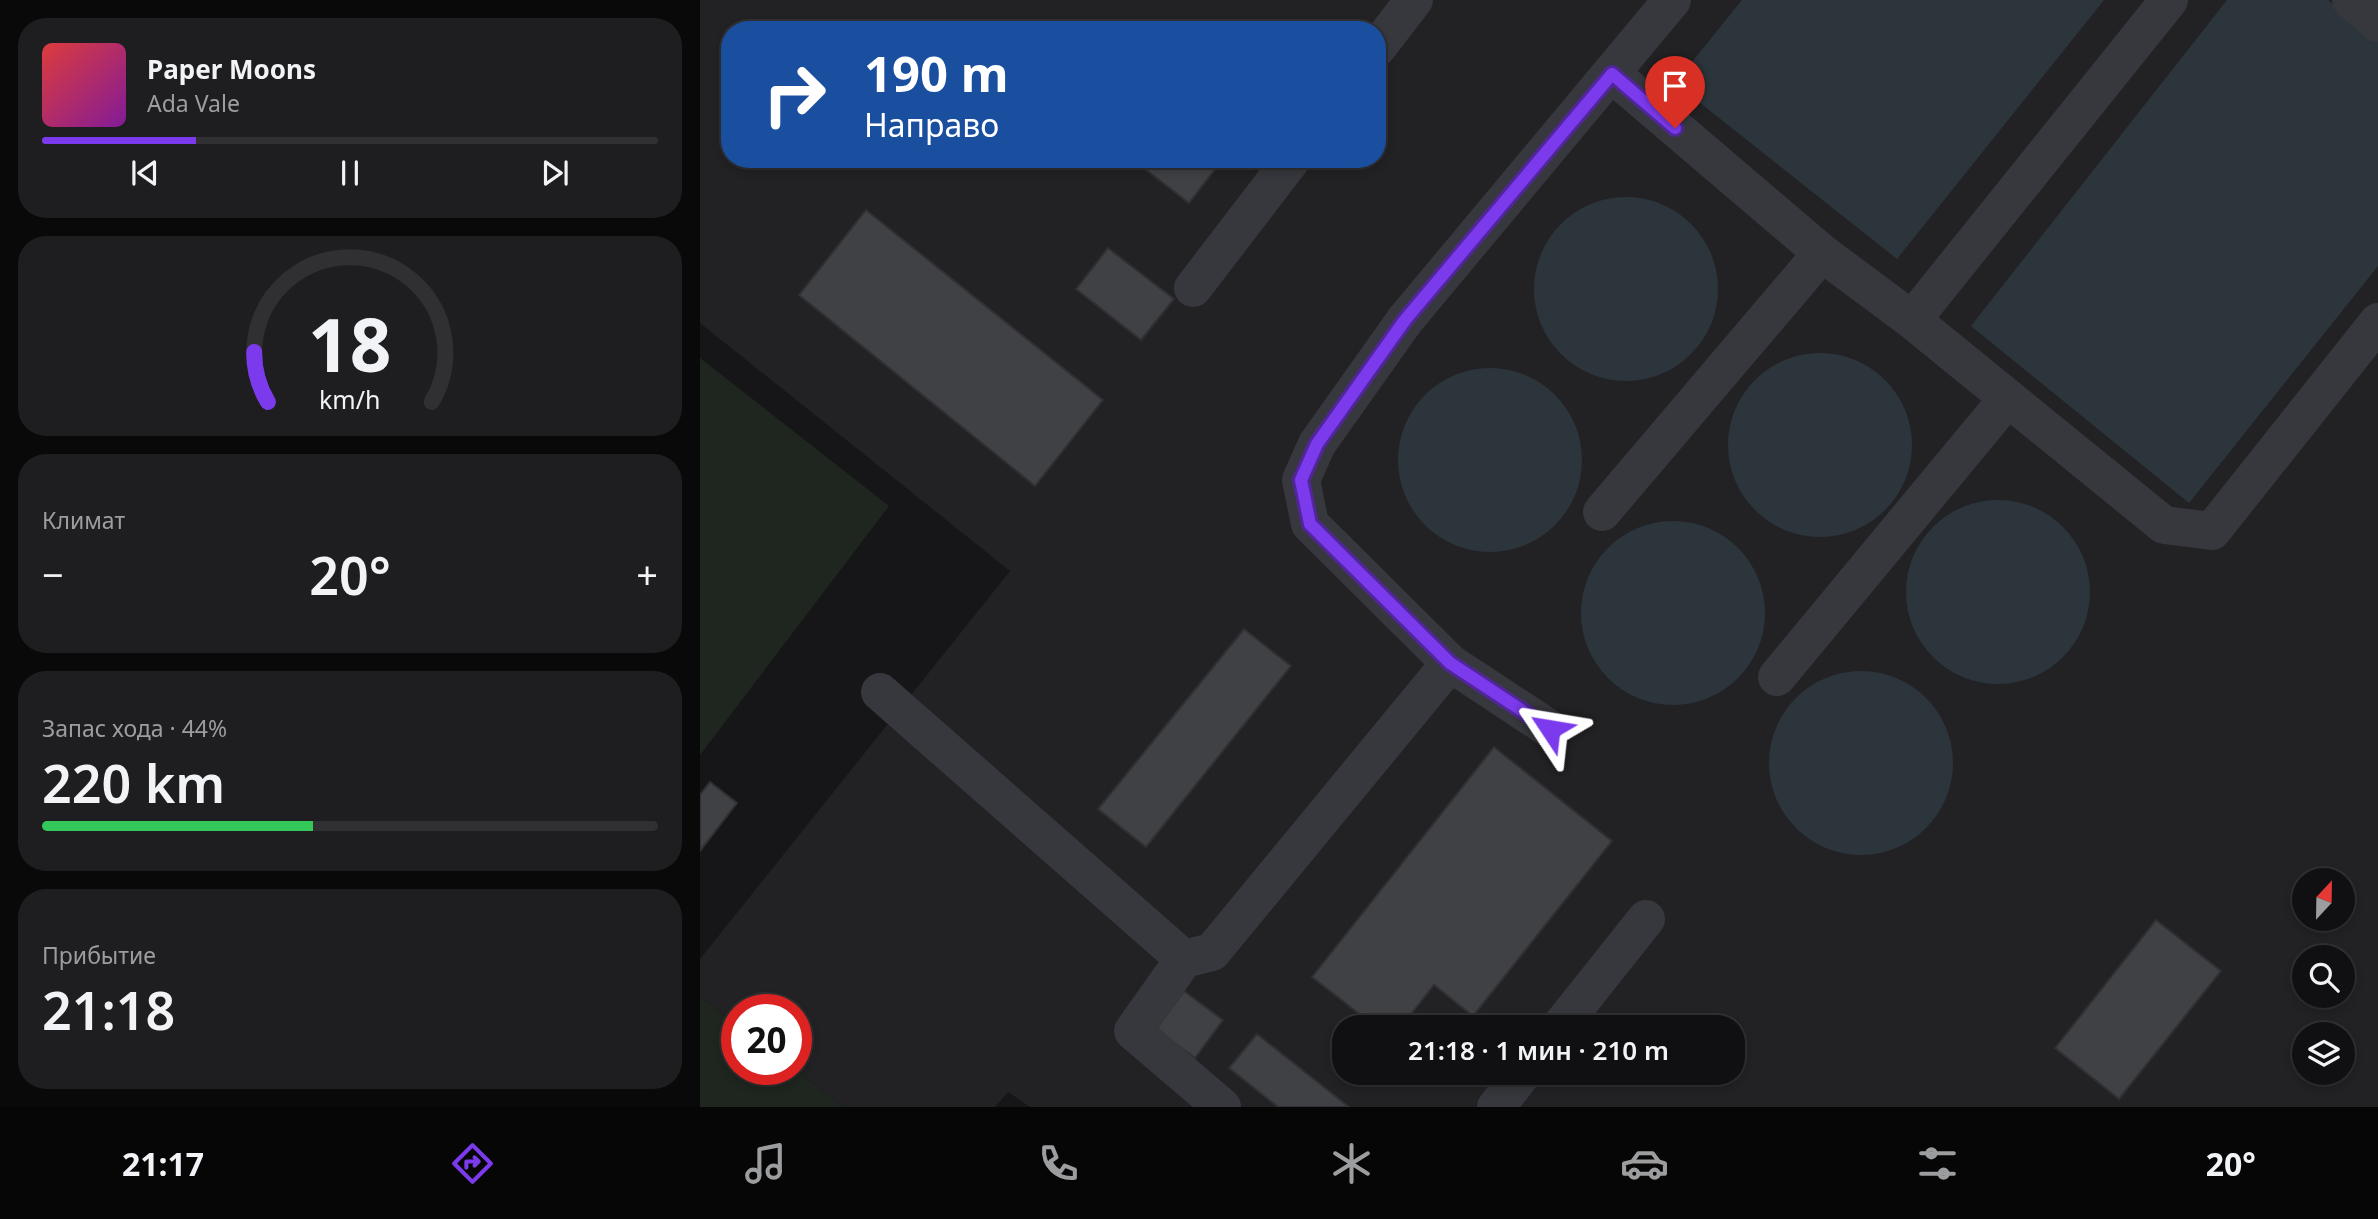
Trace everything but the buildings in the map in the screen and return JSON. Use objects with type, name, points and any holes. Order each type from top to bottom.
[{"type":"lane","points":[[1386,36],[1414,0]]},
{"type":"lane","points":[[1550,729],[1450,663],[1310,524],[1301,480],[1317,444],[1405,320],[1672,0]]},
{"type":"lane","points":[[1912,320],[2169,0]]},
{"type":"lane","points":[[2351,0],[2378,23]]},
{"type":"lane","points":[[1612,74],[1822,253],[1912,320],[2164,525],[2212,531],[2378,322]]},
{"type":"lane","points":[[1193,288],[1285,168]]},
{"type":"lane","points":[[1602,512],[1822,253]]},
{"type":"lane","points":[[1777,677],[2008,398]]},
{"type":"lane","points":[[1222,1107],[1133,1031],[1184,959],[1212,952],[1450,663]]},
{"type":"lane","points":[[880,692],[1184,959]]},
{"type":"lane","points":[[1570,1015],[1646,919]]},
{"type":"lane","points":[[1496,1107],[1513,1085]]},
{"type":"shaded area","points":[[700,0],[2378,0],[2378,1107],[1030,1107],[1008,1092],[995,1107],[843,1107],[812,1083],[812,994],[721,994],[721,1013],[700,997],[700,959],[1010,571],[700,323]]},
{"type":"shaded area","points":[[1742,0],[2104,0],[1897,259],[1675,83]]},
{"type":"shaded area","points":[[2227,0],[2328,0],[2378,41],[2378,266],[2189,503],[1971,326]]},
{"type":"shaded area","points":[[1626,197],[1661,204],[1691,224],[1711,254],[1718,289],[1711,324],[1691,354],[1661,374],[1626,381],[1591,374],[1561,354],[1541,324],[1534,289],[1541,254],[1561,224],[1591,204]]},
{"type":"shaded area","points":[[1820,353],[1855,360],[1885,380],[1905,410],[1912,445],[1905,480],[1885,510],[1855,530],[1820,537],[1785,530],[1755,510],[1735,480],[1728,445],[1735,410],[1755,380],[1785,360]]},
{"type":"shaded area","points":[[700,358],[889,506],[700,755]]},
{"type":"shaded area","points":[[1490,368],[1525,375],[1555,395],[1575,425],[1582,460],[1575,495],[1555,525],[1525,545],[1490,552],[1455,545],[1425,525],[1405,495],[1398,460],[1405,425],[1425,395],[1455,375]]},
{"type":"shaded area","points":[[1998,500],[2033,507],[2063,527],[2083,557],[2090,592],[2083,627],[2063,657],[2033,677],[1998,684],[1963,677],[1933,657],[1913,627],[1906,592],[1913,557],[1933,527],[1963,507]]},
{"type":"shaded area","points":[[1673,521],[1708,528],[1738,548],[1758,578],[1765,613],[1758,648],[1738,678],[1708,698],[1673,705],[1638,698],[1608,678],[1588,648],[1581,613],[1588,578],[1608,548],[1638,528]]},
{"type":"shaded area","points":[[1861,671],[1896,678],[1926,698],[1946,728],[1953,763],[1946,798],[1926,828],[1896,848],[1861,855],[1826,848],[1796,828],[1776,798],[1769,763],[1776,728],[1796,698],[1826,678]]},
{"type":"shaded area","points":[[700,997],[721,1013],[721,1085],[812,1083],[843,1107],[700,1107]]},
{"type":"route","points":[[1550,729],[1450,663],[1310,524],[1301,480],[1317,444],[1405,320],[1612,74],[1675,128]]}]
